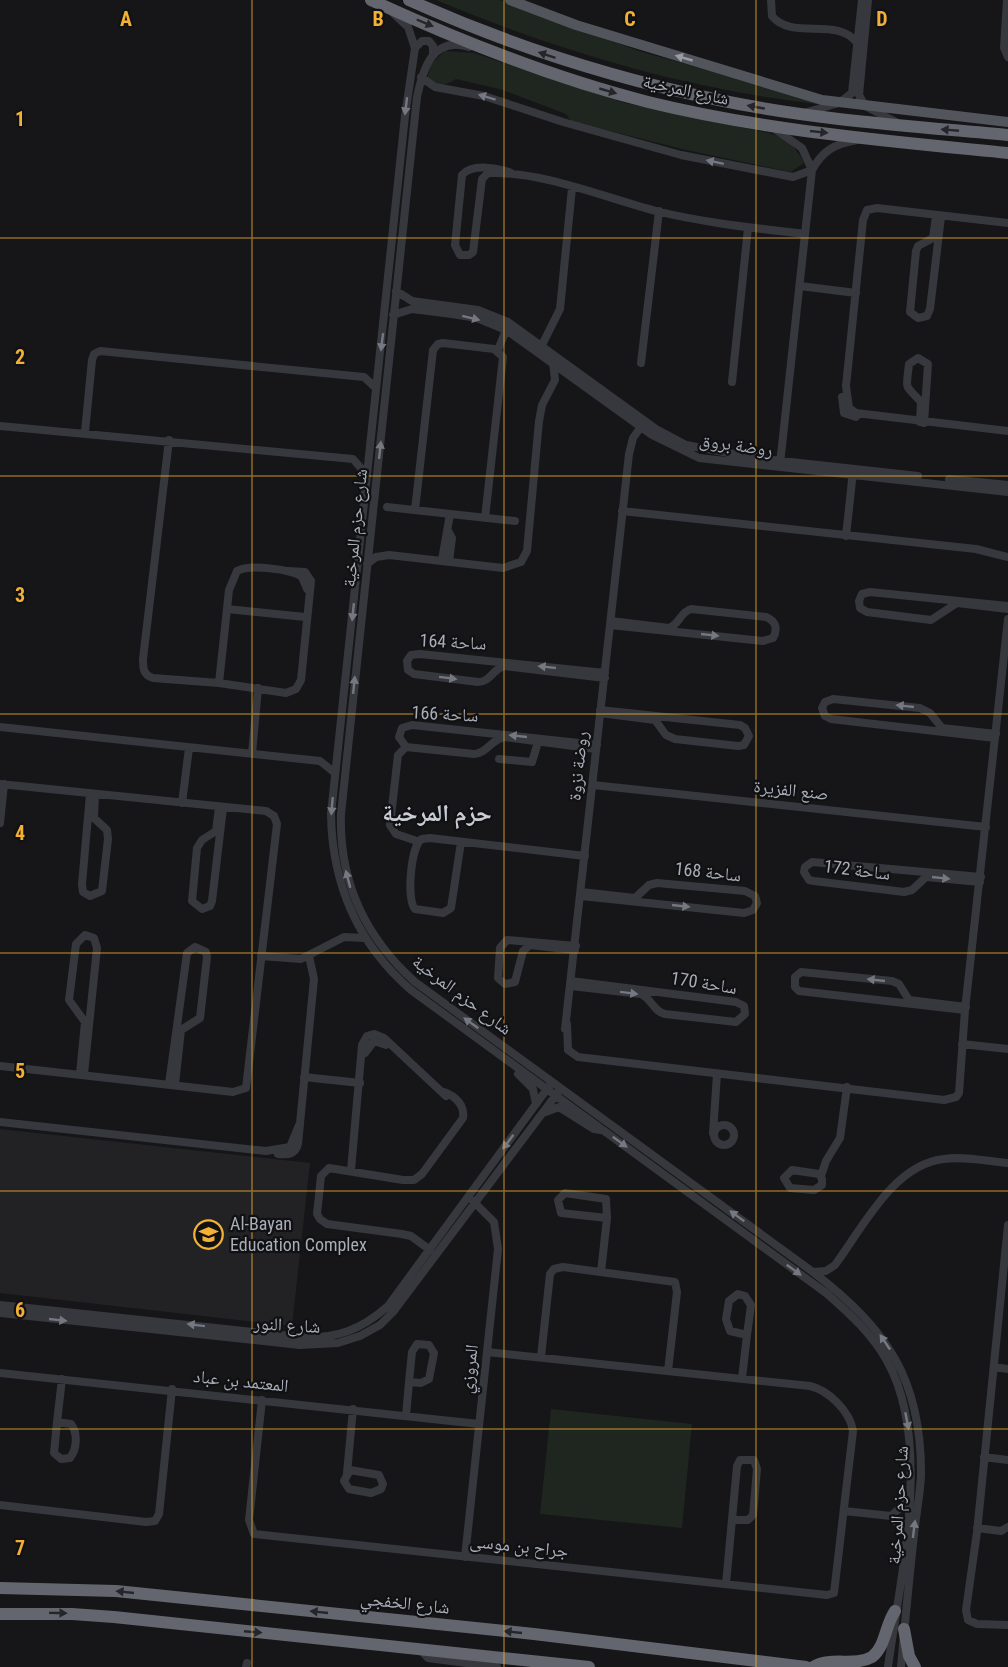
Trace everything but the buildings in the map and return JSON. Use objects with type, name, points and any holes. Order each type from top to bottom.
[{"type":"highway","name":"شارع المرخية","points":[[371,0],[521,62],[642,100],[765,124],[866,139],[1008,153]]},
{"type":"highway","name":"شارع المرخية","points":[[409,0],[496,37],[591,69],[721,101],[797,114],[1008,135]]},
{"type":"highway","name":"شارع الخفجي","points":[[0,1588],[116,1591],[534,1634],[806,1667]]},
{"type":"highway","points":[[813,1667],[824,1662],[852,1665],[872,1658],[880,1646],[895,1611]]},
{"type":"highway","points":[[0,1614],[72,1614],[589,1667]]},
{"type":"highway","points":[[904,1629],[909,1656],[915,1667]]},
{"type":"main road","name":"شارع المرخية","points":[[510,0],[576,25],[839,103],[1008,122]]},
{"type":"street","points":[[771,0],[772,16],[782,24],[842,31],[857,43]]},
{"type":"street","points":[[797,114],[839,103],[852,93],[862,0]]},
{"type":"street","points":[[868,0],[858,90],[860,99],[865,106],[902,125]]},
{"type":"street","points":[[1007,0],[1000,48],[1003,59],[1008,62]]},
{"type":"street","points":[[388,8],[408,27],[415,48],[422,41],[429,41],[434,46],[433,53]]},
{"type":"street","points":[[1005,15],[1004,48],[1008,57]]},
{"type":"street","points":[[842,31],[860,22]]},
{"type":"street","points":[[433,53],[450,45],[462,45],[521,62]]},
{"type":"street","name":"شارع حزم المرخية","points":[[415,48],[405,116],[379,368],[368,450],[331,837],[339,881],[353,917],[364,938],[394,975],[500,1057],[550,1085]]},
{"type":"street","name":"شارع حزم المرخية","points":[[433,53],[421,77],[393,315],[341,814],[344,864],[358,909],[384,951],[415,982],[550,1085],[603,1130],[826,1293],[868,1334],[887,1361],[906,1415],[911,1443],[909,1500],[888,1667]]},
{"type":"street","points":[[421,77],[435,87],[484,96],[563,122],[681,154],[793,177],[812,170]]},
{"type":"street","points":[[765,124],[786,135],[802,148],[812,170]]},
{"type":"street","points":[[780,464],[812,170],[825,151],[836,145],[866,139]]},
{"type":"street","points":[[511,173],[488,172],[483,177],[473,252],[464,256],[456,252],[462,175],[472,168],[511,173],[659,211],[748,228],[805,234]]},
{"type":"street","points":[[472,168],[483,177]]},
{"type":"street","points":[[393,315],[412,309],[477,318],[508,331],[517,330],[538,346],[555,324],[560,303],[572,188]]},
{"type":"street","points":[[641,363],[659,211]]},
{"type":"street","points":[[1008,223],[877,212],[863,223],[846,386],[850,410],[877,417],[1008,431]]},
{"type":"street","points":[[938,216],[937,251],[929,313],[924,318],[915,318],[910,308],[916,251],[918,246],[934,237],[938,216]]},
{"type":"street","points":[[732,382],[748,228]]},
{"type":"street","points":[[926,243],[937,251]]},
{"type":"street","points":[[800,286],[856,293]]},
{"type":"street","name":"روضة بروق","points":[[396,291],[412,301],[467,307],[493,315],[643,424],[665,444],[699,458],[1008,485]]},
{"type":"street","points":[[500,351],[508,331]]},
{"type":"street","points":[[415,510],[434,348],[443,343],[500,351],[504,357],[485,518]]},
{"type":"street","name":"روضة بروق","points":[[538,346],[553,362],[574,378],[643,424]]},
{"type":"street","points":[[85,432],[92,370],[102,355],[124,353],[364,377],[379,368]]},
{"type":"street","points":[[914,359],[922,359],[928,364],[922,422],[922,405],[908,391],[907,384],[909,364],[914,359]]},
{"type":"street","points":[[368,564],[376,557],[388,555],[503,568],[516,566],[525,555],[540,413],[556,375],[553,362]]},
{"type":"street","points":[[364,377],[376,388]]},
{"type":"street","points":[[552,388],[563,380],[574,378]]},
{"type":"street","points":[[915,396],[927,390]]},
{"type":"street","name":"روضة نزوة","points":[[643,424],[630,448],[622,511],[563,1048],[566,1058],[920,1096],[948,1095],[955,1090],[959,1079],[1008,619]]},
{"type":"street","points":[[0,426],[85,432],[353,459],[368,450]]},
{"type":"street","points":[[169,440],[146,656],[151,671],[164,678],[289,693],[298,687],[308,601],[305,580],[288,571],[236,565],[230,572],[219,683]]},
{"type":"street","points":[[353,459],[366,474]]},
{"type":"street","points":[[846,536],[853,471]]},
{"type":"street","name":"روضة بروق","points":[[853,471],[1008,492]]},
{"type":"street","points":[[387,507],[515,521]]},
{"type":"street","points":[[622,511],[1008,551]]},
{"type":"street","points":[[446,561],[445,536],[448,531],[450,514]]},
{"type":"street","points":[[371,536],[377,549],[388,555]]},
{"type":"street","points":[[976,549],[1008,557]]},
{"type":"street","points":[[866,592],[1008,607],[957,603],[936,619],[867,612],[860,608],[858,601],[866,592]]},
{"type":"street","points":[[937,598],[945,611]]},
{"type":"street","points":[[227,609],[305,617]]},
{"type":"street","points":[[695,609],[766,617],[775,623],[776,628],[773,638],[768,641],[610,623],[663,628],[674,626],[687,610],[695,609]]},
{"type":"street","points":[[680,619],[681,627],[686,633]]},
{"type":"street","name":"ساحة 164","points":[[415,654],[605,675],[505,666],[486,681],[478,682],[414,674],[408,670],[407,664],[408,658],[415,654]]},
{"type":"street","points":[[489,661],[493,674]]},
{"type":"street","points":[[252,754],[258,688]]},
{"type":"street","points":[[833,699],[920,708],[932,715],[942,728],[996,736],[831,719],[825,716],[822,708],[825,702],[833,699]]},
{"type":"street","points":[[600,712],[740,725],[745,728],[749,736],[744,745],[738,746],[675,739],[663,731],[655,720],[600,712]]},
{"type":"street","points":[[925,730],[931,725],[932,715]]},
{"type":"street","points":[[663,731],[671,718]]},
{"type":"street","name":"ساحة 166","points":[[407,725],[596,747],[501,737],[483,753],[474,754],[406,747],[399,737],[400,731],[407,725]]},
{"type":"street","points":[[0,727],[320,761],[336,774]]},
{"type":"street","points":[[486,733],[491,745]]},
{"type":"street","points":[[500,759],[532,762],[538,742]]},
{"type":"street","points":[[406,747],[398,755],[390,825],[396,834],[417,841],[426,838],[458,844],[585,858]]},
{"type":"street","points":[[182,803],[189,748]]},
{"type":"street","points":[[320,761],[339,748]]},
{"type":"street","points":[[0,822],[1,784],[266,811],[276,820],[250,1055],[242,1085],[222,1090],[0,1066]]},
{"type":"street","name":"صنع الفزيرة","points":[[593,785],[986,827]]},
{"type":"street","points":[[93,794],[93,816],[107,830],[108,839],[104,886],[96,896],[86,895],[82,888],[86,832],[93,794]]},
{"type":"street","points":[[221,808],[220,846],[212,901],[206,908],[198,908],[192,897],[197,848],[202,840],[216,831],[221,808]]},
{"type":"street","points":[[86,832],[101,825]]},
{"type":"street","points":[[208,837],[220,846]]},
{"type":"street","points":[[417,841],[410,903],[419,911],[438,913],[446,912],[451,908],[458,844]]},
{"type":"street","points":[[428,843],[458,844],[448,905],[438,909],[418,905],[414,896],[420,848],[428,843]]},
{"type":"street","name":"ساحة 172","points":[[812,862],[910,870],[981,879],[929,876],[910,891],[904,892],[809,880],[804,872],[805,867],[812,862]]},
{"type":"street","points":[[910,870],[918,883]]},
{"type":"street","name":"ساحة 168","points":[[657,883],[745,891],[755,896],[757,903],[753,910],[744,913],[581,894],[632,898],[638,897],[649,885],[657,883]]},
{"type":"street","points":[[644,890],[652,903]]},
{"type":"street","points":[[261,956],[292,959],[309,956],[344,938],[350,930],[353,917]]},
{"type":"street","points":[[85,935],[94,938],[97,948],[82,1074],[86,1024],[69,1000],[76,944],[85,935]]},
{"type":"street","points":[[344,938],[364,938]]},
{"type":"street","points":[[517,940],[522,954],[517,980],[510,984],[501,982],[498,976],[501,945],[507,940],[517,940],[575,948]]},
{"type":"street","points":[[522,954],[530,945],[575,948]]},
{"type":"street","points":[[195,947],[201,948],[207,957],[201,1012],[198,1020],[181,1033],[172,1084],[178,1015],[187,953],[195,947]]},
{"type":"street","points":[[0,1122],[266,1151],[290,1147],[298,1125],[314,979],[309,956]]},
{"type":"street","points":[[801,972],[892,981],[899,984],[912,1002],[966,1009],[799,991],[795,987],[795,977],[801,972]]},
{"type":"street","name":"ساحة 170","points":[[571,984],[736,1002],[744,1006],[745,1014],[740,1021],[730,1022],[665,1014],[658,1012],[641,994],[571,984]]},
{"type":"street","points":[[894,1002],[901,996],[903,990]]},
{"type":"street","points":[[654,1006],[657,997],[663,993]]},
{"type":"street","points":[[79,1013],[91,1007]]},
{"type":"street","points":[[178,1015],[191,1024]]},
{"type":"street","points":[[351,1170],[362,1060],[366,1048],[374,1041],[380,1041],[394,1049],[444,1092],[458,1112],[449,1135],[430,1162],[416,1175],[401,1179],[351,1170],[326,1170],[321,1176],[319,1207],[326,1220],[348,1226],[411,1236],[430,1250]]},
{"type":"street","points":[[962,1044],[1008,1049]]},
{"type":"street","points":[[500,1057],[529,1083],[535,1093],[536,1104]]},
{"type":"street","points":[[716,1130],[720,1074]]},
{"type":"street","points":[[304,1077],[360,1083]]},
{"type":"street","name":"شارع النور","points":[[0,1313],[301,1337],[337,1336],[357,1329],[388,1306],[550,1085]]},
{"type":"street","points":[[811,1172],[828,1156],[840,1138],[847,1087]]},
{"type":"street","name":"شارع حزم المرخية","points":[[558,1092],[835,1288],[858,1308],[887,1344],[901,1368],[915,1410],[920,1441],[921,1479],[901,1667]]},
{"type":"street","name":"شارع النور","points":[[0,1305],[300,1346],[338,1343],[360,1336],[380,1325],[393,1312],[558,1092]]},
{"type":"street","points":[[538,1116],[551,1108],[559,1107],[594,1129],[603,1130]]},
{"type":"street","points":[[821,1176],[811,1172],[792,1170],[786,1175],[785,1182],[790,1188],[814,1190],[822,1185],[821,1176],[828,1156]]},
{"type":"street","points":[[813,1272],[826,1270],[835,1264],[893,1186],[909,1171],[932,1161],[945,1159],[1008,1163]]},
{"type":"street","points":[[601,1272],[607,1218],[608,1202],[604,1198],[565,1193],[559,1197],[558,1208],[561,1213],[607,1218]]},
{"type":"street","name":"المروزي","points":[[465,1557],[498,1239],[494,1222],[468,1196]]},
{"type":"street","points":[[1006,1625],[975,1618],[971,1610],[970,1590],[994,1366],[1005,1292],[1008,1225]]},
{"type":"street","points":[[835,1264],[833,1276],[835,1288]]},
{"type":"street","points":[[541,1357],[552,1271],[563,1267],[672,1280],[676,1284],[668,1371]]},
{"type":"street","points":[[742,1378],[747,1335],[750,1301],[738,1294],[729,1301],[727,1324],[730,1331],[747,1335]]},
{"type":"street","points":[[406,1416],[414,1347],[417,1344],[429,1345],[434,1353],[429,1379],[421,1383],[410,1382]]},
{"type":"street","name":"جراح بن موسى","points":[[262,1400],[249,1521],[255,1534],[827,1595],[834,1593],[853,1437],[852,1425],[846,1416],[832,1398],[818,1388],[488,1352]]},
{"type":"street","points":[[994,1366],[1008,1367]]},
{"type":"street","name":"المعتمد بن عباد","points":[[0,1373],[172,1389],[479,1424]]},
{"type":"street","points":[[57,1422],[62,1379]]},
{"type":"street","points":[[0,1505],[146,1522],[155,1521],[159,1514],[172,1389]]},
{"type":"street","points":[[347,1473],[353,1410]]},
{"type":"street","points":[[984,1457],[1008,1460]]},
{"type":"street","points":[[726,1584],[737,1466],[740,1460],[749,1458],[753,1460],[758,1469],[753,1515],[748,1520],[732,1520]]},
{"type":"street","points":[[891,1516],[909,1500]]},
{"type":"street","points":[[844,1511],[891,1516],[905,1532]]},
{"type":"street","points":[[977,1530],[1001,1531],[1008,1527]]},
{"type":"street","points":[[977,1530],[1008,1535]]},
{"type":"street","points":[[419,1648],[428,1658],[497,1667]]},
{"type":"street","points":[[544,1667],[567,1664]]},
{"type":"shaded area","points":[[436,0],[500,0],[642,52],[817,100],[817,104],[719,89],[623,66],[528,36]]},
{"type":"shaded area","points":[[445,51],[474,53],[625,103],[769,133],[790,144],[804,163],[791,172],[686,150],[571,121],[566,114],[503,90],[456,79],[445,84],[438,84],[427,79],[431,64]]},
{"type":"shaded area","name":"Al-Bayan Education Complex","points":[[0,1129],[310,1163],[292,1326],[0,1293]]},
{"type":"shaded area","points":[[551,1409],[692,1424],[682,1528],[540,1514]]},
{"type":"place","name":"Al-Bayan Education Complex","points":[[209,1234]]},
{"type":"district","name":"حزم المرخية","points":[[437,813]]}]
